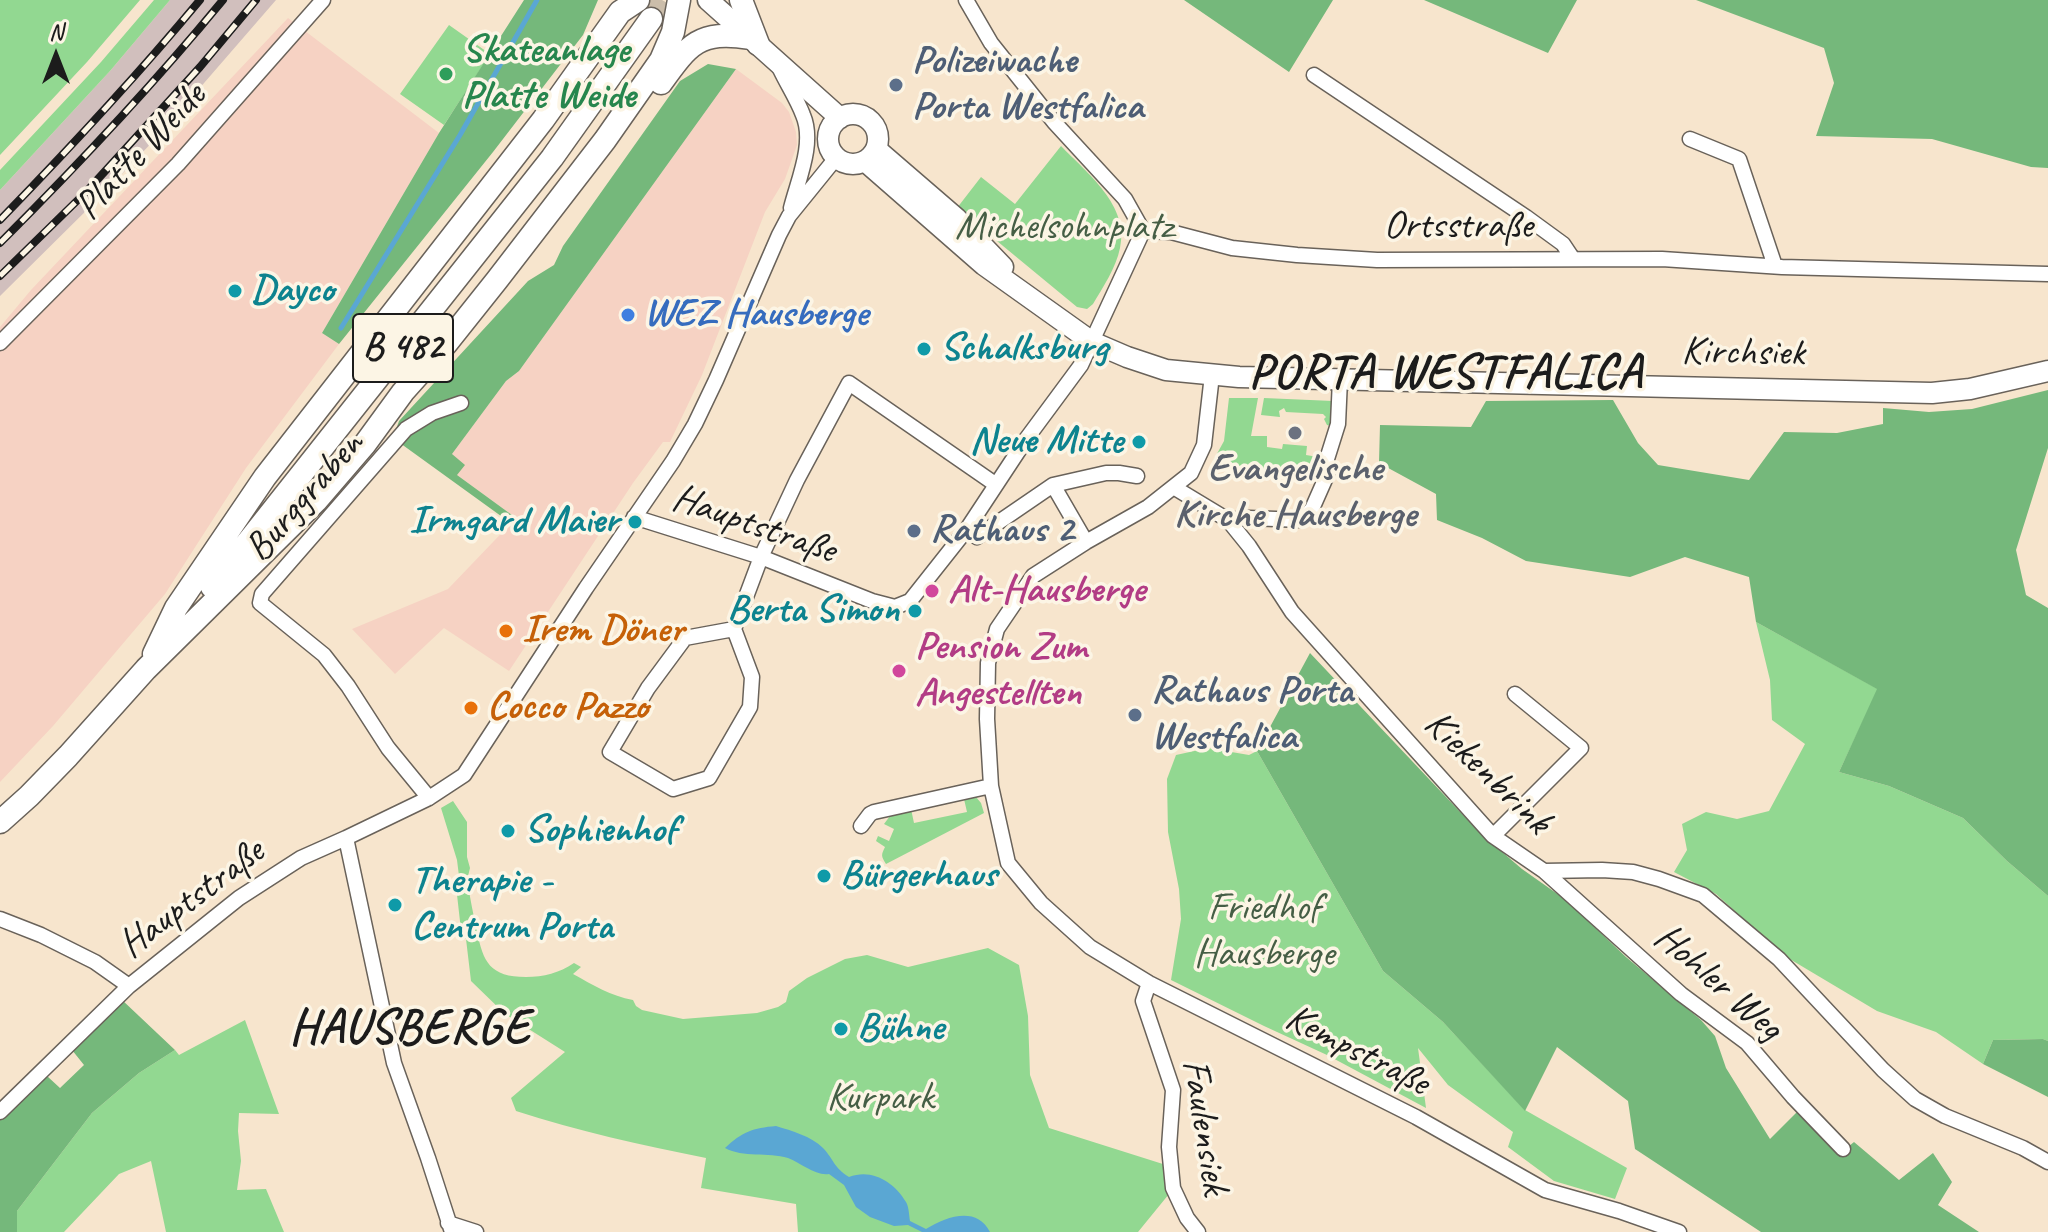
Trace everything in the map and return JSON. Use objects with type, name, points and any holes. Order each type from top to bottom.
[{"type":"main road","points":[[146,669],[305,512],[446,344],[605,140],[661,60],[673,32],[679,0]]},
{"type":"main road","points":[[708,0],[840,118]]},
{"type":"main road","points":[[741,0],[761,47]]},
{"type":"main road","points":[[146,669],[176,608],[265,477],[543,120],[626,4]]},
{"type":"main road","name":"B 482","points":[[0,822],[68,756],[146,669],[552,158],[651,19]]},
{"type":"main road","points":[[605,140],[642,111],[675,63],[694,43],[722,35],[761,47]]},
{"type":"main road","points":[[856,114],[871,122],[878,134],[871,155],[850,164],[836,158],[831,152],[830,129],[840,118],[856,114]]},
{"type":"main road","name":"Kirchsiek","points":[[871,155],[984,265],[1092,342],[1166,370],[1212,375],[1340,379],[1932,393],[1970,389],[2048,371]]},
{"type":"street","name":"Platte Weide","points":[[0,343],[178,164],[323,0]]},
{"type":"street","points":[[966,0],[991,43],[1054,122],[1125,199],[1143,231]]},
{"type":"street","points":[[761,47],[804,116],[807,136],[803,164],[789,216]]},
{"type":"street","points":[[1314,75],[1538,226],[1563,244],[1573,259]]},
{"type":"street","points":[[1690,139],[1739,159],[1775,266]]},
{"type":"street","points":[[634,517],[695,424],[789,216],[836,158]]},
{"type":"street","name":"Ortsstraße","points":[[1143,231],[1171,232],[1232,248],[1377,260],[1662,259],[1775,266],[2048,274]]},
{"type":"street","name":"Hauptstraße","points":[[0,1112],[129,986],[239,898],[301,858],[429,798],[464,775],[634,517],[761,557],[872,601],[895,607],[910,601],[967,529],[995,484],[1081,365],[1143,231]]},
{"type":"street","name":"Kempstraße","points":[[1212,375],[1204,445],[1191,473],[1148,507],[1033,576],[997,629],[988,663],[987,719],[991,786],[1008,863],[1041,903],[1090,947],[1149,983],[1416,1117],[1545,1190],[1679,1232]]},
{"type":"street","points":[[1228,520],[1302,520],[1312,509],[1327,475],[1327,459],[1338,424],[1340,379]]},
{"type":"street","points":[[734,629],[685,638],[648,688],[610,752],[673,789],[709,778],[750,707],[752,677],[734,629],[761,557],[797,480],[849,383],[995,484]]},
{"type":"street","name":"Burggraben","points":[[429,798],[388,748],[324,655],[260,603],[262,594],[406,429],[432,413],[461,403]]},
{"type":"street","points":[[967,529],[977,537],[1053,485],[1106,473],[1137,476]]},
{"type":"street","points":[[1053,485],[1086,542]]},
{"type":"street","name":"Kiekenbrink","points":[[1175,488],[1228,520],[1292,612],[1493,836],[1544,871],[1633,872],[1703,895],[1779,959],[1883,1070],[1915,1099],[1945,1116],[2023,1148],[2048,1162]]},
{"type":"street","points":[[1493,836],[1581,748],[1515,694]]},
{"type":"street","points":[[861,826],[874,812],[991,786]]},
{"type":"street","points":[[346,838],[394,1063],[450,1228],[476,1232]]},
{"type":"street","name":"Hohler Weg","points":[[1544,871],[1681,994],[1747,1043],[1843,1149]]},
{"type":"street","points":[[0,919],[95,962],[129,986]]},
{"type":"street","name":"Faulensiek","points":[[1149,983],[1143,1001],[1173,1090],[1169,1147],[1173,1188],[1187,1218],[1198,1232]]},
{"type":"shaded area","points":[[170,0],[276,0],[159,135],[0,296],[0,190],[110,71]]},
{"type":"shaded area","points":[[288,18],[439,133],[322,333],[339,344],[246,468],[165,594],[53,726],[0,782],[0,327],[31,290]]},
{"type":"shaded area","points":[[736,69],[782,103],[789,112],[797,145],[785,179],[765,212],[702,375],[670,442],[663,442],[633,483],[509,671],[444,628],[395,674],[352,629],[448,589],[516,518],[457,475],[452,454],[506,381],[519,371]]},
{"type":"green space","points":[[0,0],[140,0],[0,155]]},
{"type":"green space","points":[[154,0],[170,0],[110,71],[0,190],[0,170]]},
{"type":"green space","points":[[524,0],[598,0],[583,35],[339,344],[322,333],[439,133]]},
{"type":"green space","points":[[1184,0],[1333,0],[1289,72]]},
{"type":"green space","points":[[1424,0],[1577,0],[1548,53]]},
{"type":"green space","points":[[1696,0],[2048,0],[2048,168],[2031,167],[1932,139],[1816,136],[1834,83],[1824,48]]},
{"type":"green space","name":"Skateanlage Platte Weide","points":[[449,25],[490,54],[444,125],[400,94]]},
{"type":"green space","points":[[708,64],[736,69],[519,371],[506,381],[452,454],[465,465],[457,475],[516,518],[512,524],[393,438],[399,421],[528,281],[554,265],[563,246],[680,81]]},
{"type":"green space","name":"Michelsohnplatz","points":[[1061,146],[1104,191],[1119,218],[1121,233],[1118,255],[1093,304],[1087,309],[1077,307],[957,208],[981,177],[1015,204]]},
{"type":"green space","points":[[2048,390],[2048,448],[2016,550],[2026,595],[2048,608],[2048,896],[1963,818],[1889,786],[1839,772],[1877,689],[1756,622],[1749,577],[1685,557],[1630,577],[1526,561],[1482,538],[1437,520],[1436,494],[1379,463],[1380,425],[1471,427],[1486,401],[1613,400],[1638,443],[1658,465],[1749,480],[1784,432],[1837,433],[1883,424],[1883,408],[1929,412],[1972,409]]},
{"type":"green space","points":[[1229,398],[1258,398],[1251,436],[1267,436],[1267,447],[1282,449],[1283,444],[1307,446],[1306,455],[1318,457],[1318,463],[1271,477],[1213,461],[1224,441]]},
{"type":"green space","points":[[1264,398],[1333,401],[1331,426],[1327,425],[1323,414],[1286,412],[1284,408],[1279,411],[1280,417],[1261,415]]},
{"type":"green space","points":[[1756,622],[1878,689],[1839,772],[1889,786],[1963,818],[2048,896],[2048,1041],[1993,1040],[1983,1064],[1936,1032],[1877,1011],[1783,955],[1716,894],[1674,872],[1687,850],[1682,824],[1706,812],[1737,819],[1769,811],[1805,744],[1772,720],[1770,680]]},
{"type":"green space","points":[[1310,653],[1480,833],[1522,869],[1566,900],[1626,957],[1701,1020],[1715,1036],[1726,1068],[1770,1139],[1800,1109],[1838,1155],[1854,1142],[1899,1180],[1933,1153],[1952,1182],[1938,1205],[1979,1232],[1761,1232],[1635,1149],[1628,1101],[1557,1047],[1525,1111],[1443,1022],[1383,971],[1257,751]]},
{"type":"green space","name":"Friedhof Hausberge","points":[[1208,748],[1249,755],[1257,751],[1383,971],[1443,1022],[1525,1110],[1627,1168],[1615,1199],[1554,1181],[1508,1147],[1513,1132],[1448,1085],[1418,1048],[1426,1108],[1327,1055],[1171,980],[1181,919],[1179,889],[1168,832],[1167,779],[1176,755]]},
{"type":"green space","points":[[976,797],[984,813],[886,864],[882,856],[885,847],[876,841],[878,836],[889,841],[894,829],[884,824],[890,816],[911,809],[914,823],[967,812],[964,799]]},
{"type":"green space","name":"Kurpark","points":[[453,801],[467,822],[470,868],[467,880],[479,942],[490,966],[504,974],[539,976],[557,972],[574,963],[581,967],[573,974],[595,986],[633,1000],[642,1010],[683,1019],[757,1013],[778,1007],[786,1002],[789,991],[807,978],[845,959],[867,955],[908,967],[988,948],[1019,965],[1028,1016],[1030,1075],[1049,1128],[1166,1165],[1169,1194],[1138,1232],[798,1232],[796,1204],[701,1188],[706,1158],[610,1137],[516,1111],[511,1098],[565,1052],[505,1014],[471,981],[466,939],[462,939],[455,877],[459,876],[457,860],[441,808]]},
{"type":"green space","points":[[121,999],[175,1050],[139,1073],[92,1113],[17,1211],[17,1232],[0,1232],[0,1120],[47,1076],[60,1088],[84,1065],[72,1050]]},
{"type":"green space","points":[[245,1020],[279,1114],[239,1113],[241,1161],[237,1190],[266,1189],[284,1232],[166,1232],[151,1161],[119,1174],[64,1232],[17,1232],[17,1211],[92,1113],[139,1073],[175,1050],[179,1055]]},
{"type":"green space","points":[[1993,1040],[2048,1041],[2048,1097],[1983,1064]]},
{"type":"water","points":[[776,1126],[801,1134],[818,1144],[849,1177],[866,1174],[889,1183],[906,1202],[910,1221],[926,1229],[952,1217],[970,1216],[984,1224],[990,1232],[922,1232],[908,1225],[894,1226],[870,1217],[856,1207],[844,1185],[829,1174],[813,1171],[788,1158],[740,1153],[725,1148],[748,1132]]},
{"type":"waterway","points":[[341,328],[460,135],[537,0]]},
{"type":"tunnel","points":[[651,19],[662,0]]},
{"type":"railway","points":[[0,220],[102,112],[200,0]]},
{"type":"railway","points":[[0,243],[170,63],[223,0]]},
{"type":"railway","points":[[0,276],[87,191],[200,67],[256,0]]},
{"type":"place","name":"Skateanlage Platte Weide","points":[[446,74]]},
{"type":"place","name":"Polizeiwache Porta Westfalica","points":[[896,85]]},
{"type":"place","name":"Dayco","points":[[235,291]]},
{"type":"place","name":"WEZ Hausberge","points":[[628,315]]},
{"type":"place","name":"Schalksburg","points":[[924,349]]},
{"type":"place","name":"Evangelische Kirche Hausberge","points":[[1295,433]]},
{"type":"place","name":"Neue Mitte","points":[[1139,442]]},
{"type":"place","name":"Irmgard Maier","points":[[635,522]]},
{"type":"place","name":"Rathaus 2","points":[[914,531]]},
{"type":"place","name":"Alt-Hausberge","points":[[932,591]]},
{"type":"place","name":"Berta Simon","points":[[915,611]]},
{"type":"place","name":"Irem Döner","points":[[506,631]]},
{"type":"place","name":"Pension Zum Angestellten","points":[[899,671]]},
{"type":"place","name":"Cocco Pazzo","points":[[471,708]]},
{"type":"place","name":"Rathaus Porta Westfalica","points":[[1135,715]]},
{"type":"place","name":"Sophienhof","points":[[508,831]]},
{"type":"place","name":"Bürgerhaus","points":[[824,876]]},
{"type":"place","name":"Therapie - Centrum Porta","points":[[395,905]]},
{"type":"place","name":"Bühne","points":[[841,1029]]},
{"type":"district","name":"PORTA WESTFALICA","points":[[1446,374]]},
{"type":"district","name":"HAUSBERGE","points":[[410,1029]]}]
